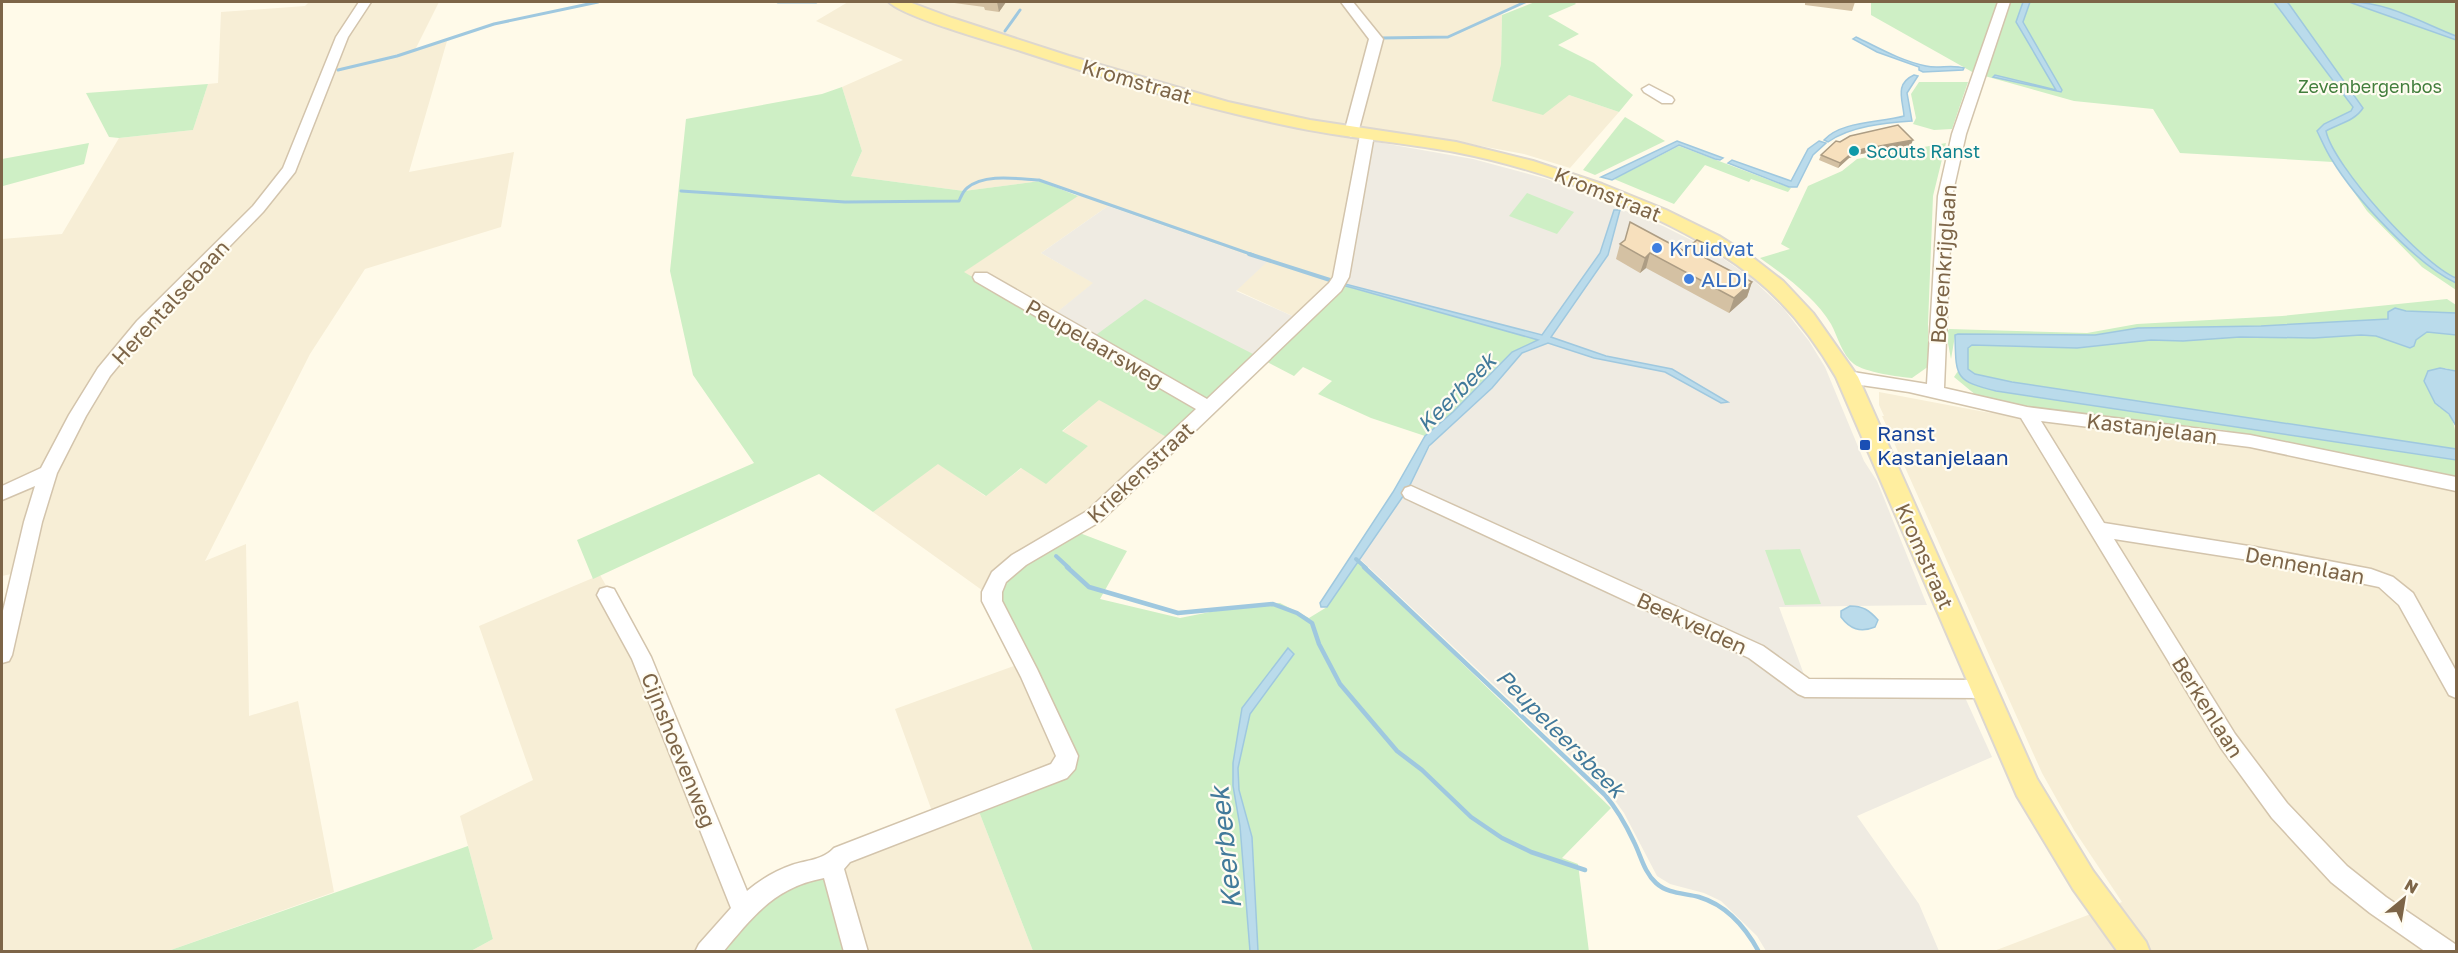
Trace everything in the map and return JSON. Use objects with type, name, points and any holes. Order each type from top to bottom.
[{"type":"main road","name":"Kromstraat","points":[[897,2],[1002,40],[1260,115],[1359,134],[1436,144],[1532,165],[1612,194],[1687,227],[1733,253],[1776,285],[1809,321],[1847,377],[2027,787],[2083,880],[2136,951]]},
{"type":"street","name":"Herentalsebaan","points":[[2,655],[33,522],[48,473],[78,415],[105,372],[143,325],[258,209],[290,169],[342,37],[365,2]]},
{"type":"street","name":"Kriekenstraat","points":[[832,866],[843,855],[1059,771],[1064,767],[1067,756],[992,601],[994,584],[1027,554],[1082,525],[1094,516],[1335,287],[1341,277],[1359,134],[1376,39],[1347,2]]},
{"type":"street","name":"Boerenkrijglaan","points":[[1935,391],[1945,196],[1959,134],[2004,2]]},
{"type":"street","points":[[1649,89],[1667,100]]},
{"type":"street","name":"Peupelaarsweg","points":[[981,277],[1209,408]]},
{"type":"street","name":"Kastanjelaan","points":[[1847,377],[1861,377],[1935,391],[2027,413],[2250,441],[2457,484]]},
{"type":"street","name":"Berkenlaan","points":[[2027,413],[2097,529],[2123,567],[2125,575],[2254,779],[2283,814],[2340,874],[2392,914],[2447,951]]},
{"type":"street","points":[[2,493],[48,473]]},
{"type":"street","name":"Beekvelden","points":[[1411,494],[1756,652],[1805,688],[1983,689]]},
{"type":"street","name":"Dennenlaan","points":[[2097,529],[2255,554],[2386,582],[2406,599],[2457,689]]},
{"type":"street","name":"Cijnshoevenweg","points":[[607,595],[641,657],[743,910]]},
{"type":"street","points":[[707,951],[761,892],[782,879],[806,869],[832,866],[856,951]]},
{"type":"shaded area","points":[[309,2],[439,2],[415,50],[447,41],[409,172],[514,152],[501,227],[365,269],[310,354],[205,561],[246,544],[249,716],[298,701],[334,892],[168,951],[2,951],[2,616],[16,573],[2,576],[2,239],[62,234],[119,138],[193,130],[208,84],[218,83],[221,12],[305,6]]},
{"type":"shaded area","points":[[848,2],[1524,2],[1504,11],[1502,15],[1501,64],[1493,101],[1569,95],[1619,112],[1570,168],[1524,154],[1459,142],[1359,129],[1362,150],[1339,276],[1299,319],[1236,290],[1266,262],[1108,206],[1041,253],[1094,283],[1046,321],[963,272],[1078,195],[1040,181],[964,191],[851,176],[862,151],[842,87],[903,60],[816,21]]},
{"type":"shaded area","points":[[1371,141],[1473,159],[1547,179],[1663,226],[1709,249],[1750,277],[1783,308],[1809,341],[1825,367],[1864,461],[1877,481],[1927,605],[1779,607],[1806,680],[1958,682],[1992,757],[1857,816],[1919,904],[1939,951],[1766,951],[1757,936],[1721,901],[1704,893],[1670,884],[1657,876],[1624,813],[1611,795],[1360,559],[1436,437],[1517,353],[1532,350],[1545,343],[1507,326],[1345,284]]},
{"type":"shaded area","points":[[1108,206],[1267,262],[1236,291],[1299,319],[1262,359],[1090,340],[1046,321],[1093,283],[1041,253]]},
{"type":"shaded area","points":[[1879,392],[1985,412],[2232,444],[2456,489],[2456,951],[1994,951],[2122,902],[2074,830],[2042,773],[1882,416],[1884,416],[1879,405]]},
{"type":"shaded area","points":[[1099,399],[1177,443],[986,593],[873,512],[938,463],[985,496],[1022,468],[1088,446],[1062,432]]},
{"type":"shaded area","points":[[600,575],[644,653],[745,894],[717,951],[471,951],[493,939],[460,816],[533,780],[479,626]]},
{"type":"shaded area","points":[[1028,661],[1076,771],[978,809],[1033,951],[850,951],[834,856],[933,814],[895,709]]},
{"type":"green space","points":[[1535,2],[1574,2],[1576,4],[1548,16],[1579,34],[1558,45],[1594,63],[1633,95],[1619,112],[1569,95],[1543,115],[1492,101],[1501,64],[1502,15]]},
{"type":"green space","name":"Zevenbergenbos","points":[[1871,2],[2456,2],[2456,290],[2422,267],[2367,211],[2333,162],[2180,153],[2153,109],[2074,101],[1974,73],[1871,15]]},
{"type":"green space","points":[[1919,82],[1968,82],[1952,129],[1934,130],[1913,124],[1916,118],[1911,94]]},
{"type":"green space","points":[[208,84],[193,130],[119,138],[109,137],[86,93]]},
{"type":"green space","points":[[842,87],[862,151],[851,176],[964,191],[1040,181],[1078,196],[964,272],[1085,343],[1145,299],[1257,356],[1170,439],[1099,400],[1062,431],[1088,446],[1046,484],[1021,468],[986,496],[938,464],[873,512],[819,474],[593,579],[577,540],[754,463],[693,375],[670,271],[686,119],[822,94]]},
{"type":"green space","points":[[1625,117],[1665,141],[1595,175],[1583,170]]},
{"type":"green space","points":[[89,143],[84,164],[3,186],[2,192],[2,159]]},
{"type":"green space","points":[[1946,143],[1933,196],[1928,324],[1929,366],[1912,378],[1859,367],[1846,356],[1831,324],[1817,305],[1789,279],[1760,258],[1790,249],[1781,244],[1808,186],[1842,171],[1857,159]]},
{"type":"green space","points":[[1679,146],[1791,188],[1788,192],[1751,179],[1749,182],[1705,165],[1674,204],[1614,179]]},
{"type":"green space","points":[[1527,193],[1574,212],[1557,234],[1509,216]]},
{"type":"green space","points":[[1345,286],[1539,340],[1512,352],[1453,412],[1425,436],[1371,418],[1318,394],[1332,381],[1303,367],[1294,376],[1265,361]]},
{"type":"green space","points":[[2447,299],[2456,305],[2456,313],[2406,311],[2395,308],[2389,319],[2261,326],[2138,328],[2095,335],[1958,334],[1955,336],[1951,359],[1946,333],[1949,329],[2087,333],[2137,324],[2282,316]]},
{"type":"green space","points":[[2427,332],[2456,335],[2456,371],[2445,368],[2439,407],[2452,419],[2456,449],[2012,382],[1974,374],[1968,369],[1968,348],[1972,345],[2077,348],[2151,340],[2183,341],[2240,337],[2314,338],[2361,335],[2376,336],[2414,346],[2416,340]]},
{"type":"green space","points":[[1958,371],[1961,376],[1979,387],[1996,391],[2456,460],[2456,477],[2223,430],[2030,408],[1977,396],[1954,377]]},
{"type":"green space","points":[[1077,532],[1127,551],[1100,599],[1180,618],[1225,609],[1280,603],[1309,618],[1327,607],[1358,562],[1611,808],[1562,858],[1578,864],[1589,952],[1033,951],[978,809],[1076,770],[999,602],[1002,579]]},
{"type":"green space","points":[[1800,549],[1821,604],[1785,605],[1765,550]]},
{"type":"green space","points":[[468,846],[493,939],[471,951],[168,951]]},
{"type":"green space","points":[[828,875],[850,951],[717,952],[785,884]]},
{"type":"water","points":[[2023,2],[2030,2],[2023,22],[2062,90],[2061,92],[1993,77],[1995,75],[2056,90],[2016,22]]},
{"type":"water","points":[[2274,2],[2289,4],[2363,108],[2351,119],[2326,131],[2332,147],[2381,213],[2423,254],[2456,278],[2456,283],[2440,274],[2405,246],[2355,193],[2332,160],[2317,131],[2324,124],[2351,111],[2353,107]]},
{"type":"water","points":[[2349,2],[2390,9],[2456,36],[2456,40]]},
{"type":"water","points":[[1856,37],[1917,64],[1931,67],[1964,68],[1963,70],[1923,72],[1919,70],[1919,67],[1877,52],[1853,39]]},
{"type":"water","points":[[1914,75],[1918,76],[1907,93],[1912,121],[1868,126],[1847,132],[1828,142],[1824,140],[1840,129],[1850,126],[1904,116],[1902,88],[1904,83]]},
{"type":"water","points":[[1677,141],[1723,158],[1715,159],[1679,145],[1612,180],[1601,177]]},
{"type":"water","points":[[1819,141],[1826,143],[1813,155],[1797,187],[1789,187],[1728,163],[1732,160],[1791,181],[1808,149]]},
{"type":"water","points":[[1614,210],[1620,210],[1608,255],[1551,337],[1606,356],[1672,369],[1728,402],[1721,403],[1665,372],[1594,358],[1548,343],[1522,353],[1492,388],[1429,446],[1408,489],[1327,607],[1321,607],[1320,603],[1393,492],[1425,436],[1453,412],[1512,352],[1538,340],[1345,286],[1345,284],[1542,335],[1600,253]]},
{"type":"water","points":[[2395,308],[2406,311],[2456,313],[2456,335],[2427,332],[2410,348],[2376,336],[2361,335],[2314,338],[2240,337],[2183,341],[2151,340],[2077,348],[1972,345],[1968,348],[1968,369],[1975,374],[2012,382],[2456,449],[2456,460],[1996,391],[1965,380],[1957,368],[1955,335],[1958,334],[2095,335],[2138,328],[2261,326],[2388,319],[2388,312]]},
{"type":"water","points":[[2440,368],[2456,371],[2456,426],[2449,414],[2435,403],[2424,381],[2428,371]]},
{"type":"water","points":[[1850,606],[1865,609],[1872,614],[1878,620],[1875,627],[1860,630],[1848,624],[1841,617],[1841,611]]},
{"type":"water","points":[[1288,648],[1294,654],[1250,714],[1238,768],[1239,790],[1252,837],[1258,951],[1250,951],[1240,826],[1233,786],[1233,763],[1242,708]]},
{"type":"building","name":"Scouts Ranst","points":[[1898,125],[1913,140],[1863,149],[1852,153],[1840,163],[1821,155],[1836,141],[1840,142],[1850,136]]},
{"type":"building","points":[[1630,222],[1684,251],[1697,240],[1710,246],[1700,255],[1752,282],[1734,298],[1650,253],[1645,258],[1620,244],[1625,240]]},
{"type":"waterway","points":[[338,70],[397,56],[494,24],[598,2]]},
{"type":"waterway","points":[[778,2],[816,2]]},
{"type":"waterway","points":[[1381,38],[1448,37],[1525,2]]},
{"type":"waterway","points":[[1005,31],[1020,10]]},
{"type":"waterway","points":[[681,191],[845,202],[959,201],[967,188],[983,180],[1002,178],[1039,180],[1253,255]]},
{"type":"waterway","points":[[1249,254],[1333,281]]},
{"type":"waterway","points":[[1056,556],[1069,568]]},
{"type":"waterway","name":"Peupeleersbeek","points":[[1356,559],[1366,568]]},
{"type":"waterway","points":[[1067,567],[1089,587],[1178,613],[1273,604],[1297,613],[1312,623],[1319,644],[1340,684],[1397,751],[1422,770],[1471,817],[1502,838],[1531,852],[1585,870]]},
{"type":"waterway","name":"Peupeleersbeek","points":[[1364,567],[1605,795],[1624,823],[1646,869],[1656,883],[1671,891],[1699,897],[1718,906],[1734,918],[1748,934],[1759,952]]},
{"type":"place","name":"Scouts Ranst","points":[[1854,151]]},
{"type":"place","name":"Kruidvat","points":[[1657,248]]},
{"type":"place","name":"ALDI","points":[[1689,279]]},
{"type":"place","name":"Ranst Kastanjelaan","points":[[1865,445]]},
{"type":"water label","name":"Keerbeek","points":[[1456,392]]},
{"type":"water label","name":"Keerbeek","points":[[1225,848]]}]
